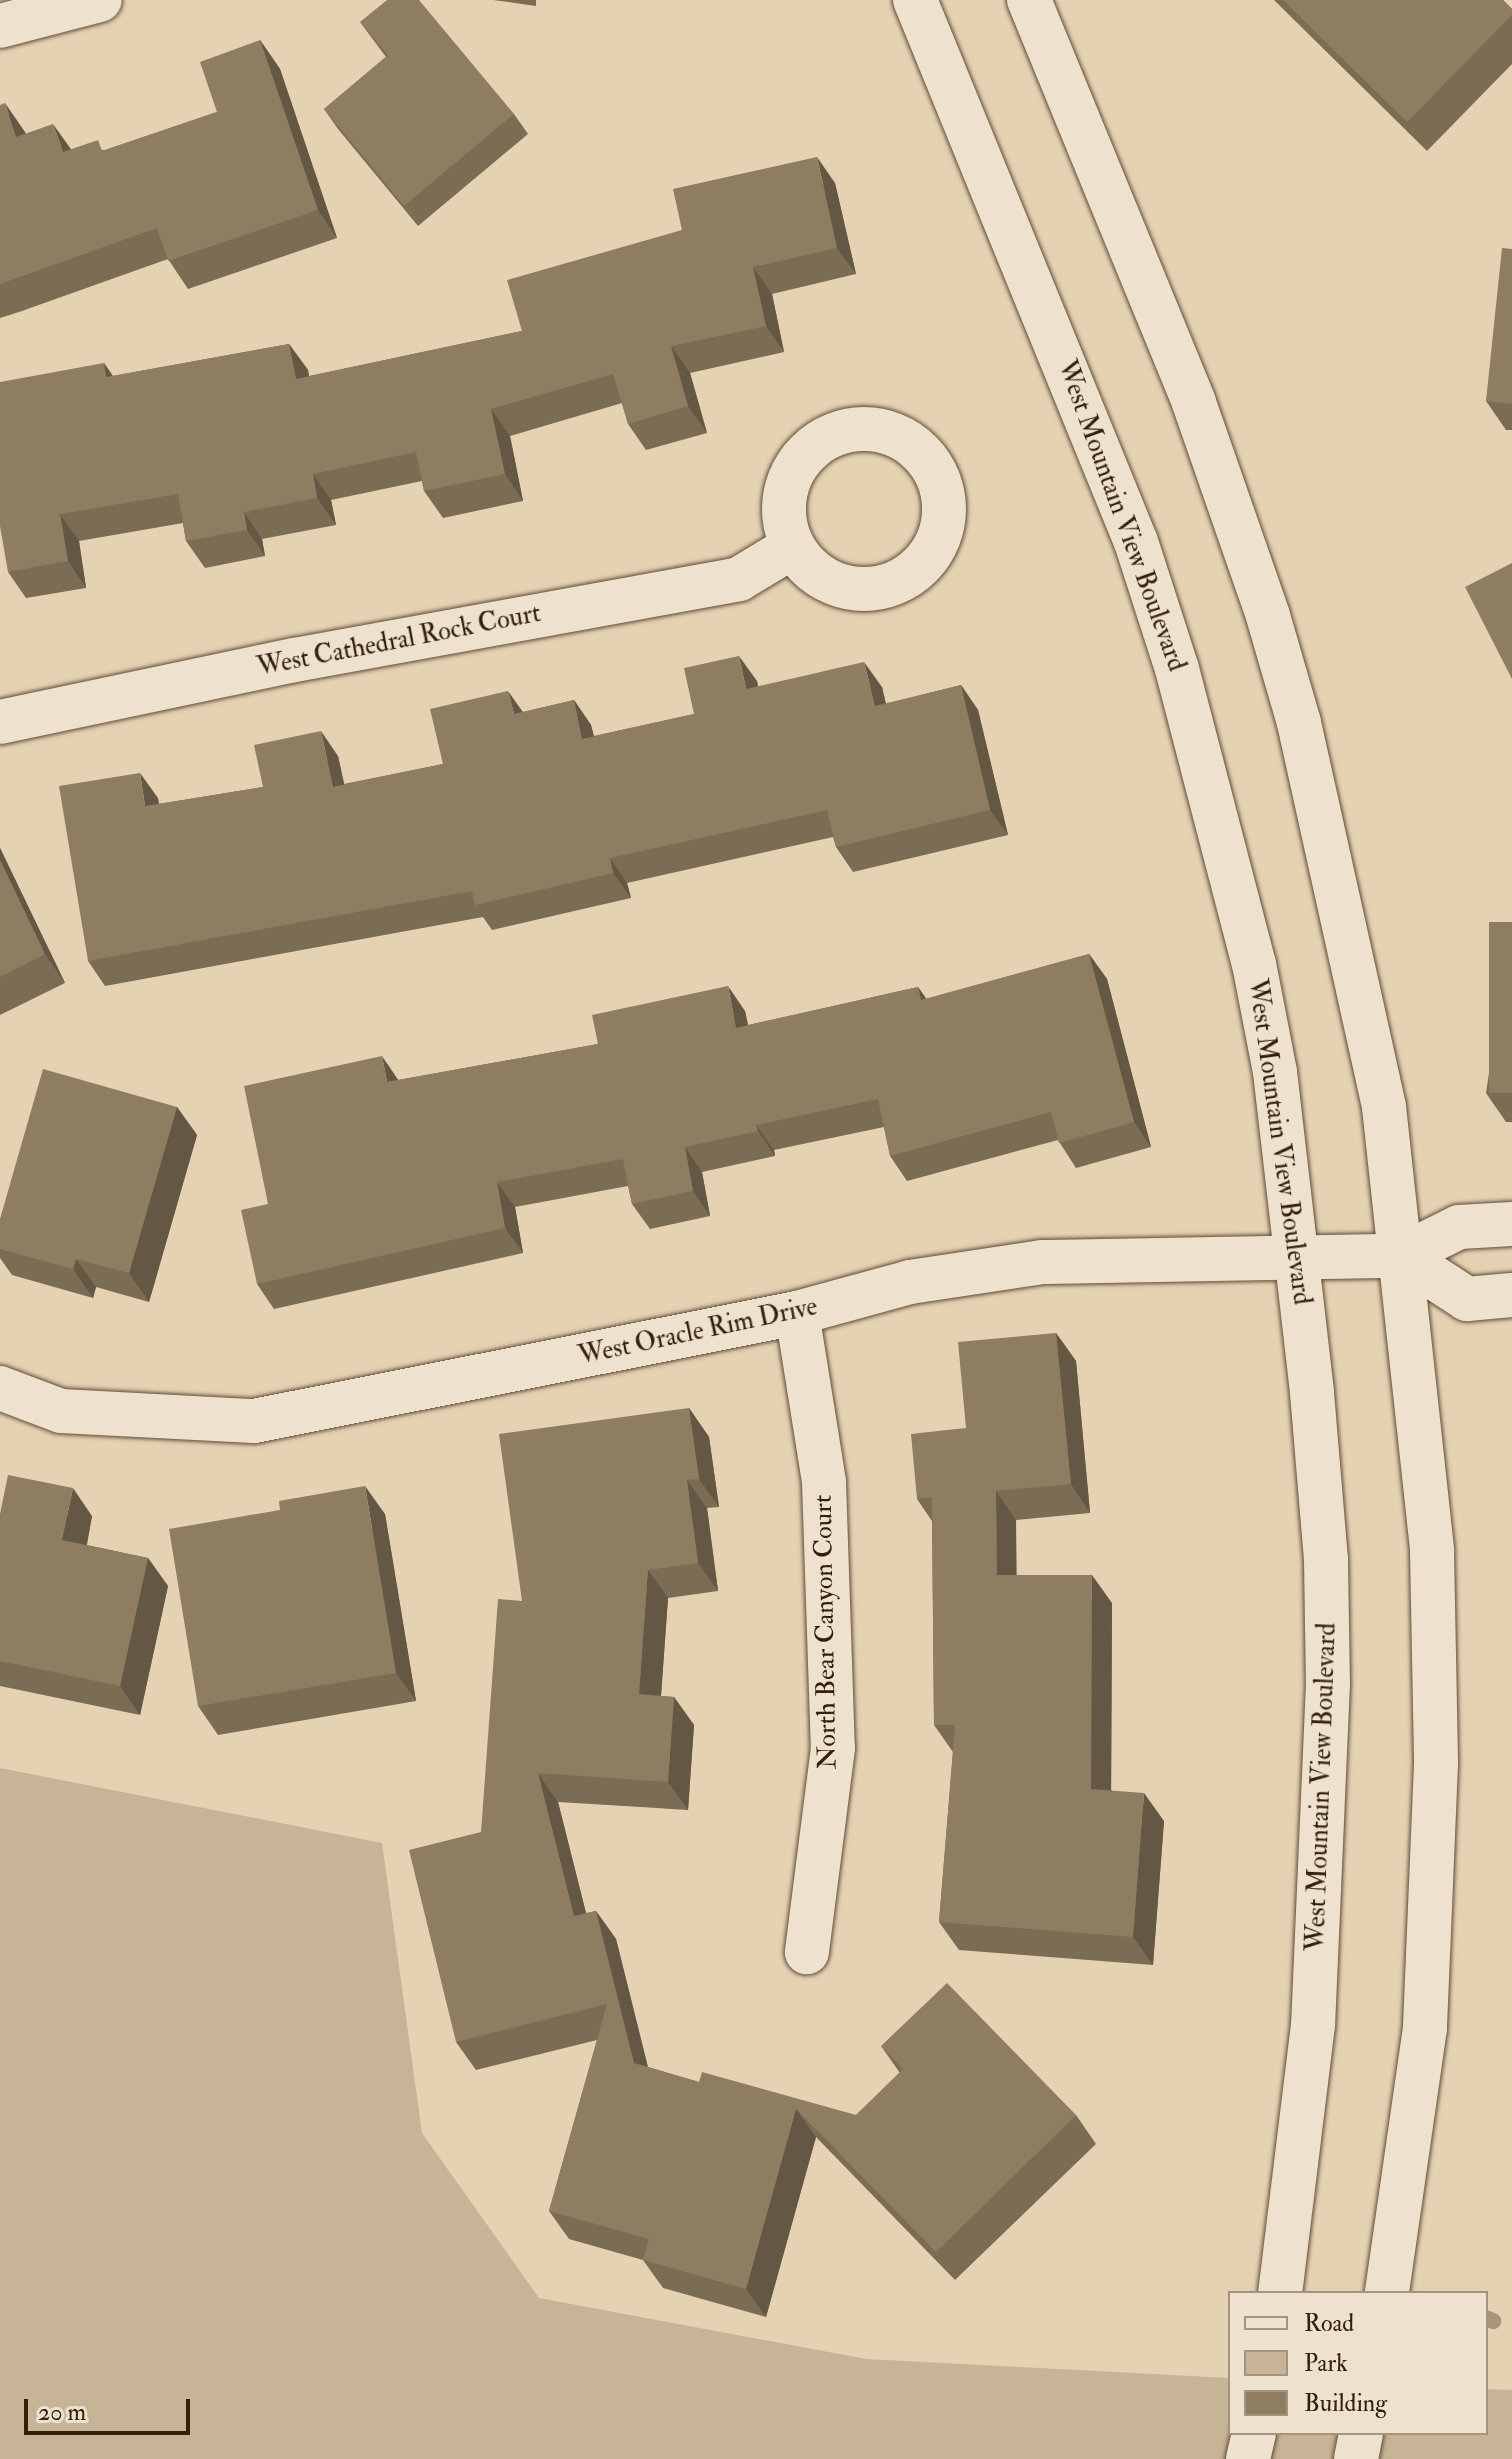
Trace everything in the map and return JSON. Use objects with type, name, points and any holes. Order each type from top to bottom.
[{"type":"street","points":[[0,26],[100,0]]},
{"type":"street","name":"West Mountain View Boulevard","points":[[915,0],[1045,310],[1136,542],[1177,669],[1254,964],[1275,1072],[1298,1260],[1326,1560],[1328,1683],[1313,2025],[1280,2291]]},
{"type":"street","points":[[1029,0],[1194,403],[1272,631],[1306,753],[1384,1107],[1432,1551],[1436,1764],[1425,2028],[1387,2291]]},
{"type":"street","name":"West Cathedral Rock Court","points":[[0,722],[295,660],[739,579],[792,547]]},
{"type":"street","name":"West Oracle Rim Drive","points":[[0,1388],[61,1411],[254,1421],[797,1313],[910,1282],[1042,1262],[1401,1256],[1459,1227],[1512,1224]]},
{"type":"street","points":[[1401,1256],[1467,1299],[1512,1295]]},
{"type":"street","name":"North Bear Canyon Court","points":[[797,1313],[824,1482],[833,1748],[807,1952]]},
{"type":"street","points":[[1248,2459],[1254,2435]]},
{"type":"street","points":[[1356,2459],[1361,2435]]},
{"type":"green space","points":[[0,1768],[382,1843],[422,2133],[539,2298],[866,2359],[1228,2378],[1228,2435],[1488,2435],[1488,2389],[1512,2390],[1512,2459],[0,2459]]},
{"type":"building","points":[[387,0],[419,0],[514,114],[404,206],[324,109],[388,55],[360,22]]},
{"type":"building","points":[[1283,0],[1503,0],[1512,9],[1512,15],[1407,122]]},
{"type":"building","points":[[260,40],[318,210],[168,261],[157,228],[0,284],[0,105],[5,103],[16,137],[53,124],[63,152],[98,140],[102,151],[217,112],[200,62]]},
{"type":"building","points":[[817,157],[837,248],[753,267],[766,326],[671,346],[688,406],[628,424],[613,374],[491,409],[505,474],[424,491],[416,452],[313,474],[317,498],[244,512],[247,530],[186,541],[178,494],[60,514],[68,561],[8,572],[0,526],[0,382],[104,363],[106,377],[289,344],[296,379],[522,331],[507,280],[682,230],[673,189]]},
{"type":"building","points":[[1502,248],[1512,249],[1512,404],[1486,401]]},
{"type":"building","points":[[1512,563],[1512,679],[1465,587]]},
{"type":"building","points":[[739,656],[746,689],[864,662],[875,706],[961,685],[990,810],[836,847],[827,810],[610,858],[613,873],[475,905],[472,891],[88,961],[59,786],[140,773],[145,806],[263,787],[254,745],[321,731],[333,787],[443,764],[430,709],[508,691],[514,714],[574,700],[582,739],[694,714],[684,668]]},
{"type":"building","points":[[0,860],[45,954],[0,977]]},
{"type":"building","points":[[1489,922],[1512,922],[1512,1093],[1489,1093]]},
{"type":"building","points":[[1089,954],[1134,1122],[1059,1143],[1051,1112],[890,1156],[878,1099],[756,1125],[758,1131],[685,1147],[693,1191],[632,1204],[623,1159],[497,1182],[505,1228],[257,1284],[241,1210],[268,1204],[244,1086],[382,1056],[387,1082],[598,1044],[592,1015],[728,986],[736,1028],[918,987],[921,1000]]},
{"type":"building","points":[[43,1069],[177,1107],[129,1273],[76,1259],[73,1269],[0,1249],[0,1219]]},
{"type":"building","points":[[1056,1333],[1071,1484],[996,1491],[997,1575],[1092,1575],[1091,1789],[1144,1793],[1133,1937],[939,1922],[955,1725],[934,1725],[932,1497],[917,1499],[911,1434],[966,1428],[958,1342]]},
{"type":"building","points":[[689,1408],[699,1479],[687,1480],[698,1563],[648,1570],[639,1694],[674,1697],[668,1782],[538,1773],[574,1916],[596,1911],[634,2063],[699,2082],[702,2072],[856,2115],[903,2069],[881,2046],[947,1983],[1076,2115],[936,2252],[796,2109],[746,2289],[643,2260],[649,2239],[549,2211],[607,2004],[456,2042],[409,1850],[481,1832],[498,1599],[522,1601],[499,1434]]},
{"type":"building","points":[[8,1475],[73,1488],[62,1540],[148,1558],[120,1686],[0,1661],[0,1514]]},
{"type":"building","points":[[365,1486],[396,1673],[198,1706],[169,1529],[280,1510],[279,1501]]},
{"type":"waterway","points":[[1488,2319],[1493,2321]]}]
